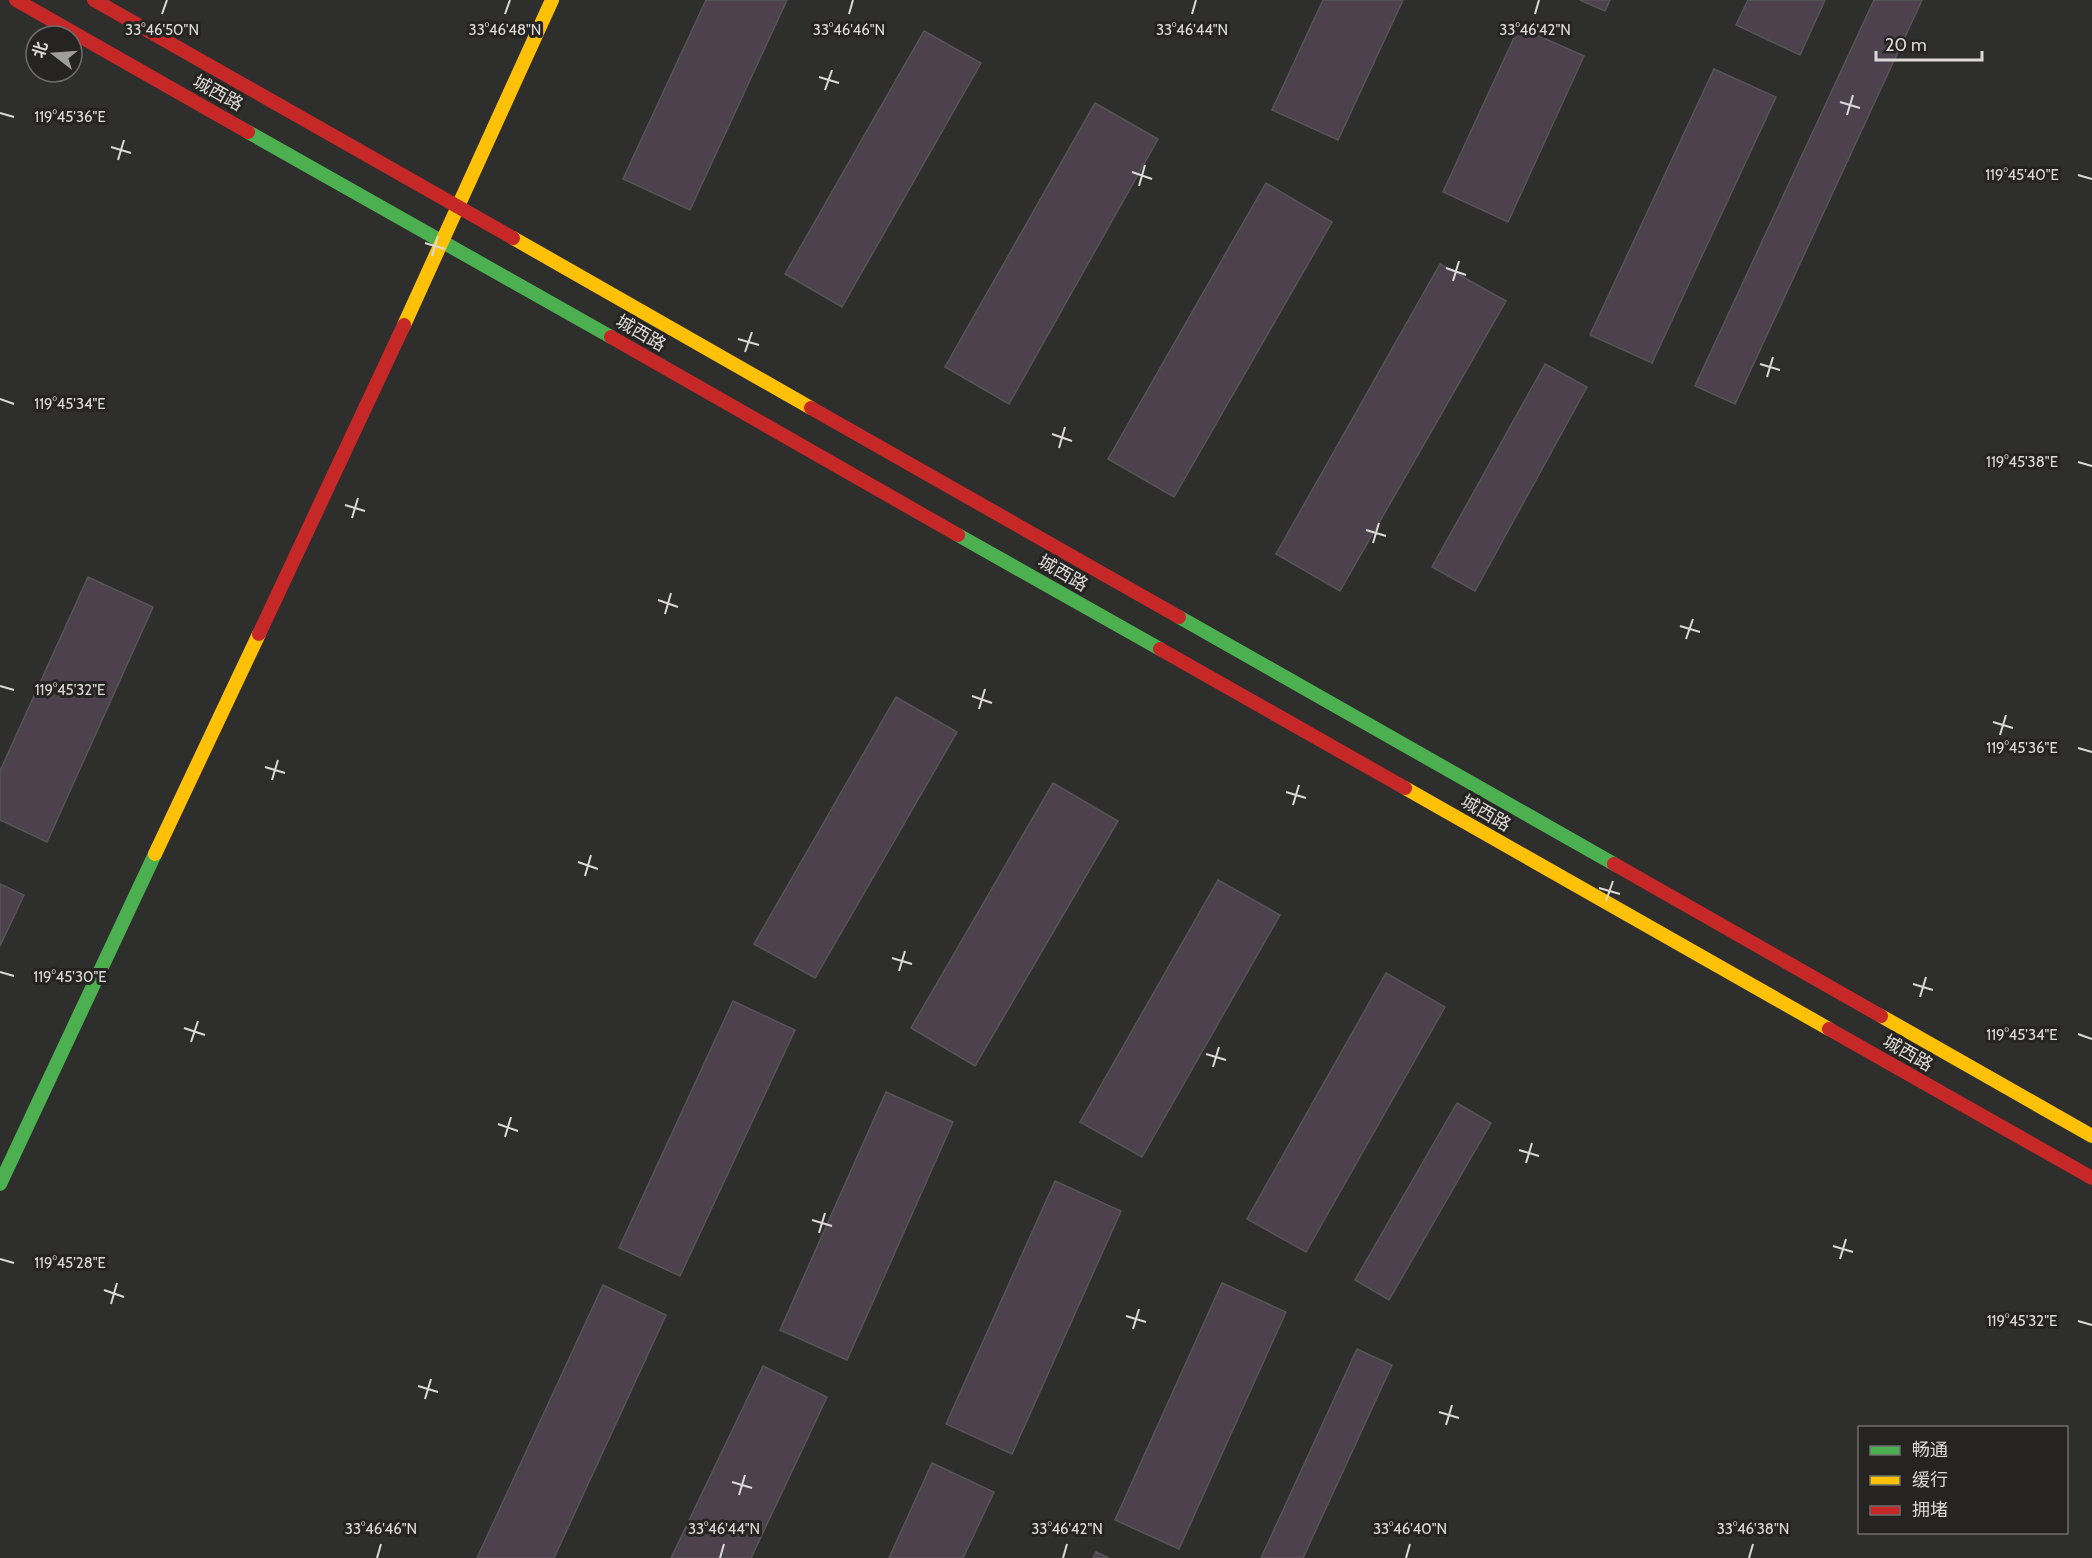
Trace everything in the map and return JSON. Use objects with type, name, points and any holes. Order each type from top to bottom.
[{"type":"main road","name":"城西路","points":[[16,0],[2092,1178]]},
{"type":"main road","name":"城西路","points":[[94,0],[2092,1136]]},
{"type":"main road","points":[[0,1184],[443,242],[552,0]]},
{"type":"building","points":[[706,0],[787,0],[690,210],[623,179]]},
{"type":"building","points":[[1323,0],[1403,0],[1338,140],[1272,110]]},
{"type":"building","points":[[1580,0],[1610,0],[1605,11]]},
{"type":"building","points":[[1748,0],[1825,0],[1800,55],[1736,25]]},
{"type":"building","points":[[1874,0],[1922,0],[1735,404],[1695,386]]},
{"type":"building","points":[[1519,27],[1584,56],[1508,222],[1443,192]]},
{"type":"building","points":[[924,31],[981,63],[842,307],[785,274]]},
{"type":"building","points":[[1714,69],[1776,97],[1652,363],[1590,335]]},
{"type":"building","points":[[1095,103],[1158,139],[1009,404],[945,367]]},
{"type":"building","points":[[1266,183],[1332,222],[1174,497],[1108,459]]},
{"type":"building","points":[[1440,264],[1506,301],[1340,591],[1276,554]]},
{"type":"building","points":[[1545,364],[1587,387],[1475,591],[1432,567]]},
{"type":"building","points":[[88,577],[153,607],[47,842],[0,820],[0,771]]},
{"type":"building","points":[[896,697],[957,732],[815,978],[754,944]]},
{"type":"building","points":[[1053,783],[1118,821],[975,1066],[911,1028]]},
{"type":"building","points":[[1218,880],[1280,915],[1142,1157],[1080,1122]]},
{"type":"building","points":[[0,884],[24,895],[0,946]]},
{"type":"building","points":[[1386,973],[1445,1007],[1306,1252],[1247,1219]]},
{"type":"building","points":[[733,1001],[795,1030],[680,1276],[619,1248]]},
{"type":"building","points":[[886,1092],[953,1122],[847,1360],[780,1330]]},
{"type":"building","points":[[1457,1103],[1491,1123],[1389,1300],[1355,1280]]},
{"type":"building","points":[[1055,1181],[1121,1211],[1012,1454],[946,1424]]},
{"type":"building","points":[[1222,1283],[1286,1312],[1179,1549],[1115,1520]]},
{"type":"building","points":[[603,1285],[666,1315],[554,1558],[477,1558]]},
{"type":"building","points":[[1357,1349],[1392,1365],[1303,1558],[1261,1558]]},
{"type":"building","points":[[763,1366],[827,1397],[751,1558],[671,1558]]},
{"type":"building","points":[[932,1463],[994,1492],[963,1558],[889,1558]]},
{"type":"building","points":[[1096,1552],[1109,1558],[1093,1558]]},
{"type":"traffic: fast","points":[[248,132],[611,337]]},
{"type":"traffic: fast","points":[[958,535],[1160,649]]},
{"type":"traffic: fast","points":[[1179,617],[1614,864]]},
{"type":"traffic: fast","points":[[0,1184],[155,854]]},
{"type":"traffic: slow","points":[[404,325],[552,0]]},
{"type":"traffic: slow","points":[[513,238],[811,408]]},
{"type":"traffic: slow","points":[[155,854],[259,634]]},
{"type":"traffic: slow","points":[[1405,788],[1829,1029]]},
{"type":"traffic: slow","points":[[1881,1016],[2092,1136]]},
{"type":"traffic: jam","points":[[16,0],[248,132]]},
{"type":"traffic: jam","points":[[94,0],[513,238]]},
{"type":"traffic: jam","points":[[259,634],[404,325]]},
{"type":"traffic: jam","points":[[611,337],[958,535]]},
{"type":"traffic: jam","points":[[811,408],[1179,617]]},
{"type":"traffic: jam","points":[[1160,649],[1405,788]]},
{"type":"traffic: jam","points":[[1614,864],[1881,1016]]},
{"type":"traffic: jam","points":[[1829,1029],[2092,1178]]}]
